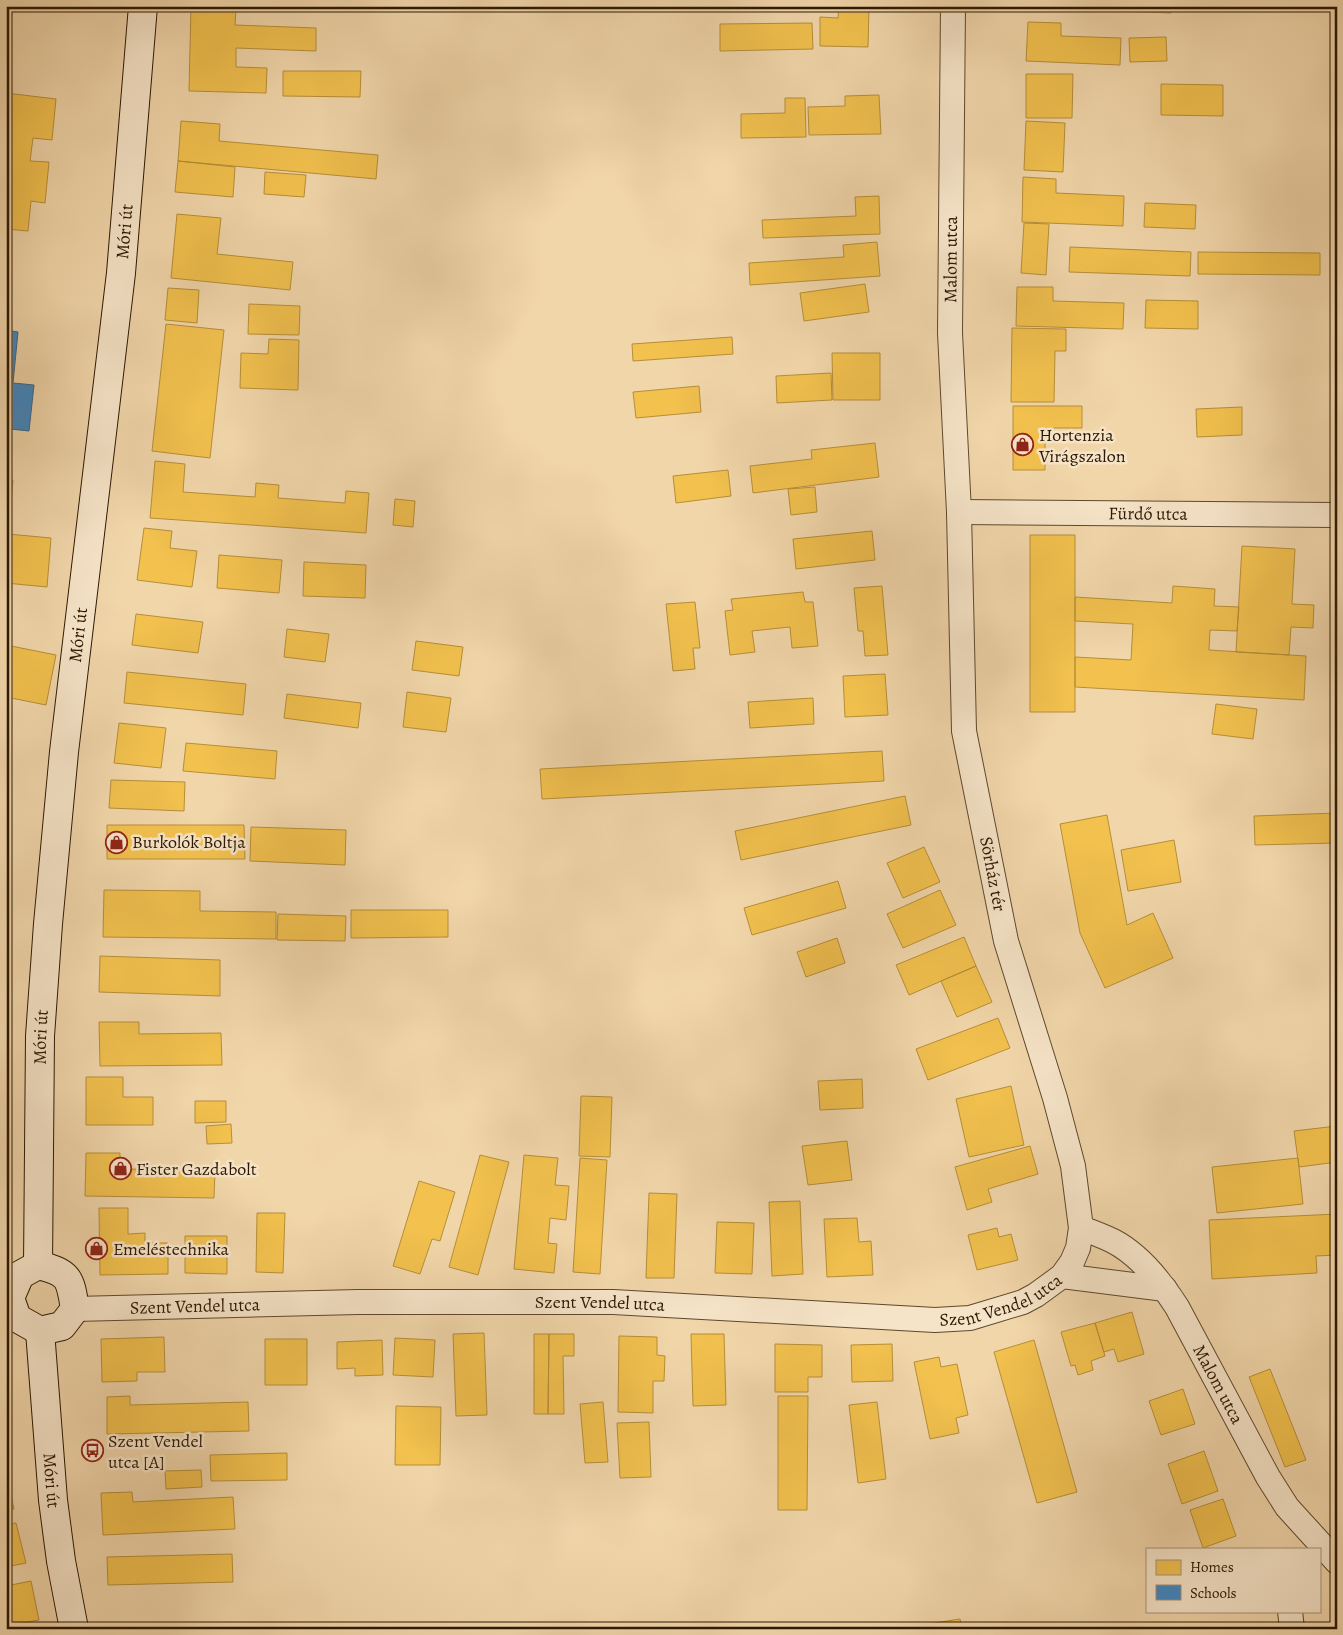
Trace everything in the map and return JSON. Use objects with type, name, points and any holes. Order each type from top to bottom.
[{"type":"main road","name":"Móri út","points":[[38,1265],[40,1036],[48,924],[64,752],[122,273],[143,6]]},
{"type":"main road","points":[[38,1265],[59,1270],[71,1284],[75,1309],[62,1326],[40,1331],[17,1318],[8,1298],[20,1275],[38,1265]]},
{"type":"main road","name":"Móri út","points":[[40,1331],[53,1500],[61,1562],[74,1629]]},
{"type":"street","name":"Malom utca","points":[[953,6],[950,333],[959,512]]},
{"type":"street","name":"Fürdő utca","points":[[959,512],[1337,515]]},
{"type":"street","name":"Sörház tér","points":[[959,512],[964,731],[1006,941],[1055,1098],[1073,1166],[1081,1228]]},
{"type":"street","name":"Malom utca","points":[[1081,1228],[1114,1241],[1133,1254],[1165,1289],[1177,1307],[1268,1478],[1287,1507],[1325,1552]]},
{"type":"street","name":"Szent Vendel utca","points":[[75,1309],[358,1302],[613,1302],[935,1320],[970,1318],[1023,1302],[1062,1276],[1072,1262],[1078,1248],[1081,1228]]},
{"type":"street","points":[[1062,1276],[1165,1289]]},
{"type":"street","points":[[1290,1612],[1292,1629]]},
{"type":"building: Homes","points":[[191,6],[323,6],[323,11],[236,9],[235,25],[316,28],[316,51],[236,48],[236,67],[267,68],[266,93],[189,91]]},
{"type":"building: Homes","points":[[839,6],[869,7],[868,47],[820,46],[820,17],[838,18]]},
{"type":"building: Homes","points":[[1029,6],[1172,6],[1171,13],[1028,8]]},
{"type":"building: Homes","points":[[1028,22],[1061,23],[1061,36],[1121,38],[1120,65],[1026,61]]},
{"type":"building: Homes","points":[[812,23],[813,49],[720,51],[720,24]]},
{"type":"building: Homes","points":[[1166,37],[1167,61],[1130,62],[1129,38]]},
{"type":"building: Homes","points":[[283,71],[361,71],[360,97],[283,96]]},
{"type":"building: Homes","points":[[1026,74],[1073,74],[1072,118],[1026,118]]},
{"type":"building: Homes","points":[[1161,84],[1223,85],[1223,116],[1161,115]]},
{"type":"building: Homes","points":[[6,93],[56,99],[52,140],[33,138],[30,161],[49,162],[45,203],[31,201],[28,231],[6,229]]},
{"type":"building: Homes","points":[[879,95],[881,134],[809,135],[808,107],[845,106],[845,96]]},
{"type":"building: Homes","points":[[785,98],[805,98],[806,137],[741,138],[741,114],[785,113]]},
{"type":"building: Homes","points":[[181,121],[220,124],[219,141],[378,155],[376,179],[178,161]]},
{"type":"building: Homes","points":[[1026,121],[1065,123],[1063,172],[1024,170]]},
{"type":"building: Homes","points":[[178,161],[235,167],[233,197],[175,192]]},
{"type":"building: Homes","points":[[265,172],[306,175],[304,197],[264,194]]},
{"type":"building: Homes","points":[[1023,177],[1056,179],[1056,193],[1124,196],[1123,226],[1022,222]]},
{"type":"building: Homes","points":[[879,196],[880,234],[763,238],[762,220],[856,216],[855,197]]},
{"type":"building: Homes","points":[[1145,203],[1196,205],[1195,229],[1144,227]]},
{"type":"building: Homes","points":[[177,214],[221,218],[217,254],[293,262],[290,290],[171,278]]},
{"type":"building: Homes","points":[[1024,223],[1049,224],[1046,275],[1021,273]]},
{"type":"building: Homes","points":[[877,242],[880,276],[750,285],[749,263],[844,257],[843,245]]},
{"type":"building: Homes","points":[[1070,247],[1191,252],[1190,276],[1069,272]]},
{"type":"building: Homes","points":[[1198,252],[1320,253],[1320,275],[1198,274]]},
{"type":"building: Homes","points":[[865,284],[869,312],[804,321],[800,293]]},
{"type":"building: Homes","points":[[1017,287],[1053,287],[1053,301],[1124,303],[1123,329],[1016,326]]},
{"type":"building: Homes","points":[[168,288],[199,290],[197,323],[165,320]]},
{"type":"building: Homes","points":[[1146,300],[1198,301],[1198,329],[1145,328]]},
{"type":"building: Homes","points":[[249,304],[300,306],[299,335],[248,334]]},
{"type":"building: Homes","points":[[166,324],[224,330],[210,458],[152,451]]},
{"type":"building: Homes","points":[[1012,328],[1066,329],[1066,351],[1055,351],[1054,402],[1011,402]]},
{"type":"building: Homes","points":[[732,337],[733,354],[633,361],[632,344]]},
{"type":"building: Homes","points":[[269,339],[299,340],[298,390],[240,388],[241,353],[268,354]]},
{"type":"building: Homes","points":[[832,353],[880,353],[880,400],[833,400]]},
{"type":"building: Homes","points":[[831,373],[832,400],[777,403],[776,376]]},
{"type":"building: Homes","points":[[699,386],[701,412],[636,418],[633,392]]},
{"type":"building: Homes","points":[[1013,406],[1082,406],[1082,428],[1045,428],[1045,470],[1013,470]]},
{"type":"building: Homes","points":[[1242,407],[1242,435],[1197,437],[1196,409]]},
{"type":"building: Homes","points":[[875,443],[879,477],[753,493],[750,466],[812,459],[811,450]]},
{"type":"building: Homes","points":[[155,461],[185,464],[183,492],[255,497],[256,483],[279,485],[278,498],[345,503],[346,491],[369,493],[366,533],[150,518]]},
{"type":"building: Homes","points":[[728,470],[731,496],[676,503],[673,476]]},
{"type":"building: Homes","points":[[6,479],[13,480],[8,534],[51,538],[47,587],[6,583]]},
{"type":"building: Homes","points":[[815,487],[817,512],[791,515],[788,489]]},
{"type":"building: Homes","points":[[395,499],[415,501],[413,527],[393,525]]},
{"type":"building: Homes","points":[[144,528],[172,531],[170,548],[197,551],[192,587],[137,580]]},
{"type":"building: Homes","points":[[872,531],[875,560],[796,569],[793,539]]},
{"type":"building: Homes","points":[[1030,535],[1075,535],[1075,712],[1030,712]]},
{"type":"building: Homes","points":[[1242,546],[1295,549],[1292,604],[1314,605],[1313,628],[1291,627],[1289,655],[1236,652]]},
{"type":"building: Homes","points":[[219,555],[282,560],[279,593],[217,588]]},
{"type":"building: Homes","points":[[304,562],[366,565],[365,598],[303,596]]},
{"type":"building: Homes","points":[[882,586],[888,655],[865,656],[863,631],[858,631],[854,588]]},
{"type":"building: Homes","points":[[1173,586],[1215,589],[1214,606],[1239,607],[1237,631],[1210,630],[1209,650],[1306,656],[1304,700],[1075,687],[1075,657],[1131,660],[1133,624],[1075,621],[1075,597],[1172,603]]},
{"type":"building: Homes","points":[[803,592],[805,602],[813,602],[818,646],[792,648],[790,627],[752,631],[755,652],[730,655],[725,611],[733,610],[731,599]]},
{"type":"building: Homes","points":[[695,602],[700,648],[693,648],[695,669],[673,671],[666,604]]},
{"type":"building: Homes","points":[[136,614],[203,622],[198,653],[132,645]]},
{"type":"building: Homes","points":[[287,629],[329,634],[325,662],[284,657]]},
{"type":"building: Homes","points":[[416,641],[463,647],[459,676],[412,670]]},
{"type":"building: Homes","points":[[6,645],[56,655],[46,705],[6,697]]},
{"type":"building: Homes","points":[[127,672],[246,684],[243,715],[124,703]]},
{"type":"building: Homes","points":[[885,674],[888,715],[845,717],[843,676]]},
{"type":"building: Homes","points":[[407,692],[451,698],[446,732],[403,727]]},
{"type":"building: Homes","points":[[287,694],[361,703],[358,728],[284,718]]},
{"type":"building: Homes","points":[[813,698],[814,724],[750,728],[748,702]]},
{"type":"building: Homes","points":[[1216,704],[1257,709],[1253,739],[1212,734]]},
{"type":"building: Homes","points":[[119,723],[166,728],[161,768],[114,763]]},
{"type":"building: Homes","points":[[186,743],[277,751],[275,779],[183,771]]},
{"type":"building: Homes","points":[[882,751],[884,781],[542,799],[540,769]]},
{"type":"building: Homes","points":[[111,780],[185,782],[184,811],[109,808]]},
{"type":"building: Homes","points":[[905,796],[911,825],[741,860],[735,831]]},
{"type":"building: Homes","points":[[1337,813],[1337,843],[1255,845],[1254,816]]},
{"type":"building: Homes","points":[[1107,815],[1127,925],[1153,913],[1173,958],[1105,988],[1080,933],[1060,824]]},
{"type":"building: Homes","points":[[107,825],[244,825],[245,859],[107,859]]},
{"type":"building: Homes","points":[[251,827],[346,830],[345,865],[250,861]]},
{"type":"building: Homes","points":[[1174,840],[1181,882],[1128,891],[1121,850]]},
{"type":"building: Homes","points":[[924,847],[940,882],[903,898],[887,863]]},
{"type":"building: Homes","points":[[838,881],[846,908],[752,935],[744,908]]},
{"type":"building: Homes","points":[[104,890],[200,891],[200,911],[276,912],[276,939],[103,937]]},
{"type":"building: Homes","points":[[940,890],[956,925],[903,948],[887,914]]},
{"type":"building: Homes","points":[[351,910],[448,910],[448,937],[351,938]]},
{"type":"building: Homes","points":[[278,914],[346,916],[345,941],[277,940]]},
{"type":"building: Homes","points":[[964,937],[976,966],[909,995],[896,965]]},
{"type":"building: Homes","points":[[837,938],[845,963],[806,977],[797,952]]},
{"type":"building: Homes","points":[[100,956],[220,960],[220,996],[99,992]]},
{"type":"building: Homes","points":[[976,966],[992,1002],[957,1017],[941,981]]},
{"type":"building: Homes","points":[[998,1018],[1010,1048],[928,1080],[916,1049]]},
{"type":"building: Homes","points":[[99,1022],[139,1022],[139,1034],[221,1033],[222,1065],[100,1066]]},
{"type":"building: Homes","points":[[86,1077],[123,1077],[123,1097],[153,1097],[153,1125],[86,1125]]},
{"type":"building: Homes","points":[[862,1079],[863,1108],[820,1110],[818,1081]]},
{"type":"building: Homes","points":[[1011,1086],[1024,1145],[969,1157],[956,1099]]},
{"type":"building: Homes","points":[[581,1096],[612,1097],[610,1157],[579,1156]]},
{"type":"building: Homes","points":[[195,1101],[226,1101],[226,1122],[195,1123]]},
{"type":"building: Homes","points":[[231,1124],[232,1143],[207,1144],[206,1126]]},
{"type":"building: Homes","points":[[1337,1126],[1337,1162],[1299,1167],[1294,1131]]},
{"type":"building: Homes","points":[[847,1141],[852,1180],[808,1185],[802,1146]]},
{"type":"building: Homes","points":[[1030,1146],[1038,1174],[988,1189],[992,1202],[967,1210],[955,1167]]},
{"type":"building: Homes","points":[[86,1153],[120,1153],[120,1169],[215,1170],[214,1198],[85,1196]]},
{"type":"building: Homes","points":[[480,1155],[509,1162],[478,1275],[449,1267]]},
{"type":"building: Homes","points":[[524,1155],[558,1158],[555,1185],[569,1186],[566,1220],[550,1218],[548,1243],[557,1244],[554,1273],[514,1269]]},
{"type":"building: Homes","points":[[580,1158],[607,1160],[600,1274],[573,1272]]},
{"type":"building: Homes","points":[[1298,1158],[1303,1204],[1217,1213],[1212,1167]]},
{"type":"building: Homes","points":[[419,1181],[455,1192],[440,1241],[432,1239],[420,1274],[393,1266]]},
{"type":"building: Homes","points":[[649,1193],[677,1194],[674,1278],[646,1278]]},
{"type":"building: Homes","points":[[800,1201],[803,1274],[772,1276],[769,1202]]},
{"type":"building: Homes","points":[[99,1208],[128,1208],[128,1234],[145,1233],[145,1243],[168,1243],[168,1274],[100,1275]]},
{"type":"building: Homes","points":[[257,1213],[285,1213],[283,1273],[256,1272]]},
{"type":"building: Homes","points":[[1337,1214],[1337,1255],[1316,1256],[1317,1273],[1212,1279],[1209,1220]]},
{"type":"building: Homes","points":[[857,1218],[859,1242],[871,1241],[873,1275],[827,1277],[824,1219]]},
{"type":"building: Homes","points":[[717,1222],[754,1223],[752,1274],[715,1273]]},
{"type":"building: Homes","points":[[997,1228],[999,1237],[1011,1234],[1018,1260],[977,1270],[968,1235]]},
{"type":"building: Homes","points":[[185,1236],[227,1236],[227,1274],[185,1273]]},
{"type":"building: Homes","points":[[1132,1312],[1144,1354],[1118,1362],[1114,1349],[1104,1352],[1095,1323]]},
{"type":"building: Homes","points":[[1095,1323],[1105,1356],[1091,1361],[1093,1370],[1078,1375],[1075,1365],[1071,1366],[1061,1332]]},
{"type":"building: Homes","points":[[484,1333],[487,1415],[456,1416],[453,1334]]},
{"type":"building: Homes","points":[[534,1334],[549,1334],[548,1414],[534,1414]]},
{"type":"building: Homes","points":[[549,1334],[574,1334],[574,1356],[563,1356],[564,1414],[548,1414]]},
{"type":"building: Homes","points":[[691,1334],[724,1334],[726,1405],[693,1406]]},
{"type":"building: Homes","points":[[619,1336],[657,1337],[657,1355],[665,1356],[664,1381],[653,1381],[653,1413],[618,1412]]},
{"type":"building: Homes","points":[[164,1337],[165,1372],[137,1372],[137,1381],[102,1382],[101,1339]]},
{"type":"building: Homes","points":[[395,1338],[435,1340],[433,1377],[393,1375]]},
{"type":"building: Homes","points":[[265,1339],[307,1339],[307,1385],[265,1385]]},
{"type":"building: Homes","points":[[382,1340],[383,1375],[355,1376],[355,1368],[337,1369],[337,1342]]},
{"type":"building: Homes","points":[[1034,1340],[1077,1492],[1037,1503],[994,1352]]},
{"type":"building: Homes","points":[[775,1344],[822,1345],[822,1377],[808,1377],[808,1392],[775,1392]]},
{"type":"building: Homes","points":[[892,1344],[893,1381],[852,1382],[851,1345]]},
{"type":"building: Homes","points":[[939,1357],[941,1367],[957,1364],[968,1415],[956,1418],[959,1433],[930,1439],[914,1362]]},
{"type":"building: Homes","points":[[1270,1369],[1306,1460],[1285,1467],[1249,1377]]},
{"type":"building: Homes","points":[[1183,1389],[1195,1424],[1161,1435],[1149,1401]]},
{"type":"building: Homes","points":[[130,1396],[130,1405],[248,1402],[249,1431],[107,1434],[107,1397]]},
{"type":"building: Homes","points":[[778,1396],[808,1396],[807,1510],[778,1510]]},
{"type":"building: Homes","points":[[603,1402],[608,1462],[585,1463],[580,1404]]},
{"type":"building: Homes","points":[[877,1402],[886,1479],[858,1483],[849,1405]]},
{"type":"building: Homes","points":[[396,1406],[441,1407],[440,1465],[395,1465]]},
{"type":"building: Homes","points":[[649,1422],[651,1477],[620,1478],[617,1423]]},
{"type":"building: Homes","points":[[1204,1451],[1218,1491],[1182,1504],[1168,1464]]},
{"type":"building: Homes","points":[[287,1453],[287,1480],[211,1481],[210,1455]]},
{"type":"building: Homes","points":[[201,1470],[202,1487],[166,1489],[165,1471]]},
{"type":"building: Homes","points":[[6,1483],[8,1483],[14,1509],[6,1511]]},
{"type":"building: Homes","points":[[132,1492],[133,1502],[233,1497],[235,1529],[103,1535],[101,1493]]},
{"type":"building: Homes","points":[[1223,1499],[1236,1536],[1203,1548],[1190,1510]]},
{"type":"building: Homes","points":[[16,1523],[26,1563],[6,1567],[6,1525]]},
{"type":"building: Homes","points":[[232,1554],[233,1582],[108,1585],[107,1557]]},
{"type":"building: Homes","points":[[31,1581],[39,1620],[6,1626],[6,1602],[8,1602],[6,1586]]},
{"type":"building: Homes","points":[[960,1619],[962,1629],[894,1629]]},
{"type":"building: Homes","points":[[233,1624],[233,1629],[129,1629]]},
{"type":"building: Schools","points":[[6,330],[18,332],[13,383],[34,385],[29,431],[10,429],[6,464]]},
{"type":"place","name":"Hortenzia Virágszalon","points":[[1023,445]]},
{"type":"place","name":"Burkolók Boltja","points":[[116,842]]},
{"type":"place","name":"Fister Gazdabolt","points":[[120,1169]]},
{"type":"place","name":"Emeléstechnika","points":[[97,1249]]},
{"type":"place","name":"Szent Vendel utca [A]","points":[[92,1451]]}]
